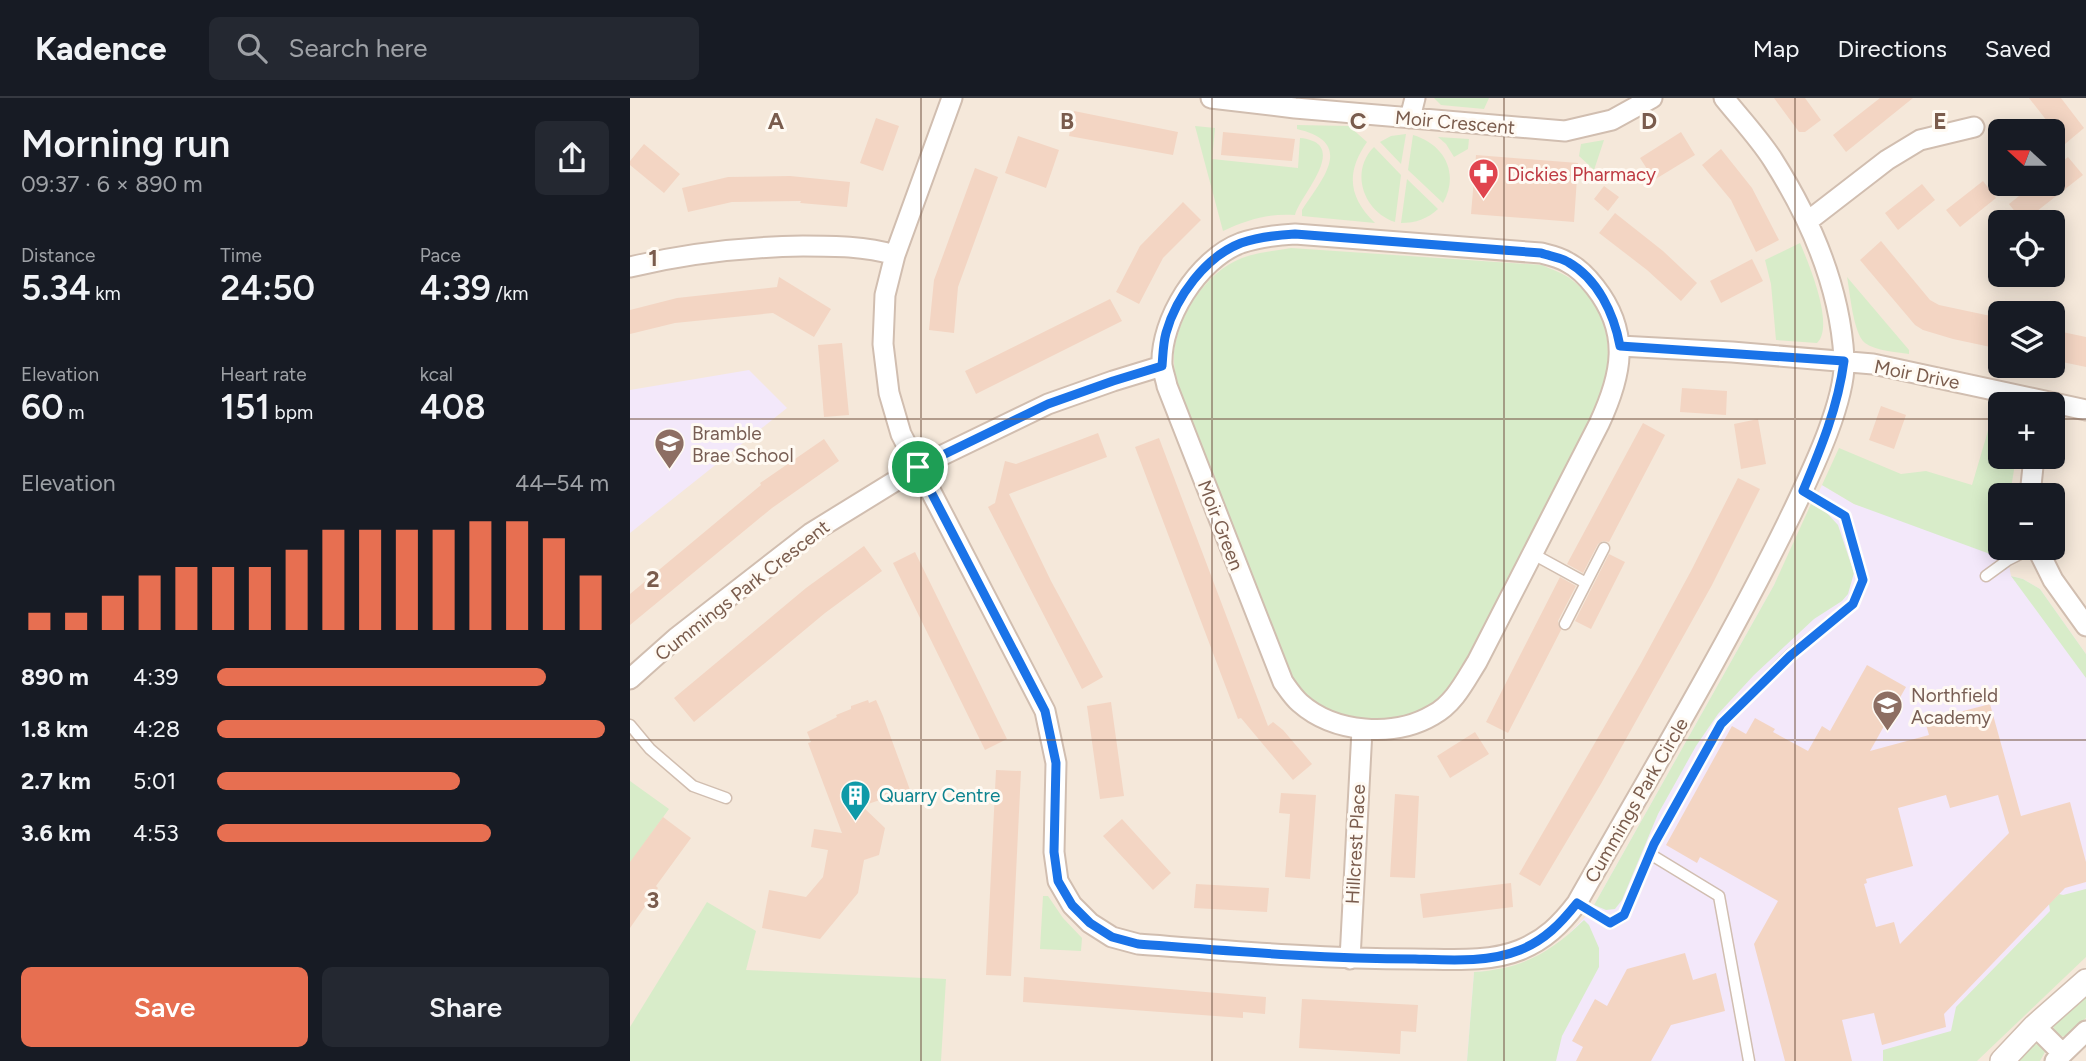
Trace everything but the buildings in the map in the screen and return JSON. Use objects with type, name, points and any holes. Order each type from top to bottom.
[{"type":"street","name":"Cummings Park Circle","points":[[952,98],[895,254],[885,295],[883,344],[889,393],[901,434],[1045,711],[1056,763],[1054,852],[1058,881],[1072,905],[1090,923],[1112,937],[1138,944],[1350,959],[1453,960],[1491,957],[1518,951],[1541,940],[1561,924],[1577,903],[1754,590],[1803,491],[1826,437],[1841,386],[1844,361],[1831,281],[1808,221],[1772,159],[1724,98]]},
{"type":"street","name":"Moir Crescent","points":[[1211,98],[1295,108],[1565,131],[1612,120],[1652,98]]},
{"type":"street","points":[[1408,98],[1410,118]]},
{"type":"street","points":[[1410,118],[1415,98]]},
{"type":"street","points":[[1808,221],[1887,160],[1920,140],[1974,127]]},
{"type":"street","name":"Moir Green","points":[[1286,234],[1541,253],[1568,262],[1596,288],[1610,309],[1620,346],[1619,368],[1607,408],[1477,662],[1454,698],[1434,715],[1412,724],[1362,730],[1308,709],[1299,703],[1283,682],[1167,386],[1162,366],[1166,333],[1179,303],[1196,276],[1223,252],[1240,244],[1286,234]]},
{"type":"street","points":[[630,267],[688,253],[765,246],[823,246],[895,254]]},
{"type":"street","name":"Moir Drive","points":[[1620,346],[1844,361],[1885,367],[1996,392]]},
{"type":"street","name":"Cummings Park Crescent","points":[[630,679],[676,638],[811,533],[918,467],[1048,404],[1162,366]]},
{"type":"street","name":"Moir Drive","points":[[2065,406],[2086,410]]},
{"type":"street","points":[[2043,560],[2053,580],[2086,626]]},
{"type":"street","name":"Hillcrest Place","points":[[1350,959],[1362,730]]},
{"type":"street","points":[[2002,1061],[2035,1026],[2086,981]]},
{"type":"street","points":[[2035,1026],[2058,1057],[2086,1031]]},
{"type":"lane","points":[[1577,903],[1610,923],[1624,915],[1650,854],[1721,724],[1790,656],[1853,604],[1863,580],[1845,516],[1803,491]]},
{"type":"lane","points":[[1565,624],[1604,548]]},
{"type":"lane","points":[[1533,554],[1586,583]]},
{"type":"lane","points":[[1986,576],[2008,560]]},
{"type":"lane","points":[[630,725],[650,749],[693,786],[726,798]]},
{"type":"lane","points":[[1650,854],[1719,896],[1749,1061]]},
{"type":"shaded area","points":[[630,98],[2086,98],[2086,1061],[630,1061]]},
{"type":"shaded area","name":"Bramble Brae School","points":[[749,370],[787,408],[630,533],[630,390]]},
{"type":"shaded area","name":"Northfield Academy","points":[[1822,485],[1854,504],[1988,546],[1988,560],[2008,560],[2011,576],[2023,579],[2040,589],[2086,654],[2086,927],[1945,1061],[1467,1061],[1474,972],[1495,971],[1520,965],[1543,954],[1565,938],[1590,912],[1774,585]]},
{"type":"green space","points":[[1434,98],[1489,98],[1484,109],[1441,105]]},
{"type":"green space","points":[[1297,125],[1349,126],[1367,142],[1356,164],[1353,184],[1359,204],[1375,223],[1302,216],[1302,210],[1325,175],[1330,153],[1326,143],[1315,135],[1297,129]]},
{"type":"green space","points":[[1195,126],[1215,128],[1212,159],[1298,168],[1300,138],[1315,142],[1322,149],[1323,159],[1295,215],[1258,218],[1223,231]]},
{"type":"green space","points":[[1406,134],[1401,164],[1380,142],[1391,136]]},
{"type":"green space","points":[[1413,135],[1433,145],[1446,161],[1450,181],[1443,203],[1408,170]]},
{"type":"green space","points":[[1438,137],[1469,139],[1468,149],[1454,157]]},
{"type":"green space","points":[[1604,140],[1594,170],[1579,156],[1581,144]]},
{"type":"green space","points":[[1374,147],[1401,175],[1395,222],[1375,210],[1364,190],[1362,168]]},
{"type":"green space","points":[[1407,179],[1438,209],[1421,220],[1401,223]]},
{"type":"green space","points":[[1800,243],[1822,309],[1822,335],[1817,343],[1776,340],[1771,284],[1765,260]]},
{"type":"green space","points":[[1291,248],[1542,265],[1562,273],[1586,293],[1603,322],[1608,354],[1601,406],[1462,667],[1437,699],[1410,714],[1377,719],[1344,715],[1312,701],[1292,682],[1177,391],[1174,352],[1182,323],[1196,296],[1229,264],[1260,253]]},
{"type":"green space","points":[[1847,277],[1909,350],[1909,354],[1880,349],[1865,343],[1855,322]]},
{"type":"green space","points":[[1988,431],[1988,469],[2014,469],[2012,483],[1988,483],[1988,553],[1854,504],[1822,485],[1839,448],[1901,474],[1926,471],[1972,485]]},
{"type":"green space","points":[[1811,504],[1826,512],[1838,525],[1854,573],[1848,594],[1814,619],[1754,675],[1718,714],[1696,746],[1658,814],[1622,900],[1615,909],[1606,910],[1594,905],[1774,585]]},
{"type":"green space","points":[[2011,576],[2023,579],[2040,589],[2086,654],[2086,678]]},
{"type":"green space","points":[[630,781],[669,809],[630,863]]},
{"type":"green space","points":[[2086,889],[2086,957],[1977,1061],[1883,1061],[1883,1050],[1951,1031],[1956,1007],[2050,911],[2049,904],[2059,894]]},
{"type":"green space","points":[[1043,896],[1048,896],[1063,918],[1082,938],[1081,951],[1040,949]]},
{"type":"green space","points":[[707,902],[756,931],[746,970],[946,979],[941,1061],[630,1061],[630,1027]]},
{"type":"green space","points":[[1584,920],[1599,948],[1599,967],[1562,1036],[1556,1061],[1467,1061],[1474,972],[1507,967],[1534,957],[1559,942]]},
{"type":"green space","points":[[2086,994],[2086,1018],[2066,1036],[2059,1037],[2053,1030],[2055,1021]]},
{"type":"green space","points":[[2037,1044],[2043,1047],[2045,1052],[2040,1061],[2017,1061],[2031,1046]]},
{"type":"place","name":"Dickies Pharmacy","points":[[1484,201]]},
{"type":"place","name":"Bramble Brae School","points":[[669,471]]},
{"type":"place","name":"Northfield Academy","points":[[1888,733]]},
{"type":"place","name":"Quarry Centre","points":[[856,822]]},
{"type":"route","points":[[1295,234],[1541,253],[1568,262],[1590,281],[1610,309],[1620,346],[1844,361],[1841,386],[1826,437],[1803,491],[1845,516],[1863,580],[1853,604],[1790,656],[1721,724],[1654,844],[1624,915],[1610,923],[1577,903],[1561,924],[1541,940],[1518,951],[1491,957],[1453,960],[1350,959],[1138,944],[1112,937],[1090,923],[1072,905],[1058,881],[1054,852],[1056,763],[1045,711],[918,467],[1048,404],[1162,366],[1166,333],[1179,303],[1196,276],[1223,252],[1240,244],[1260,238],[1295,234]]}]
